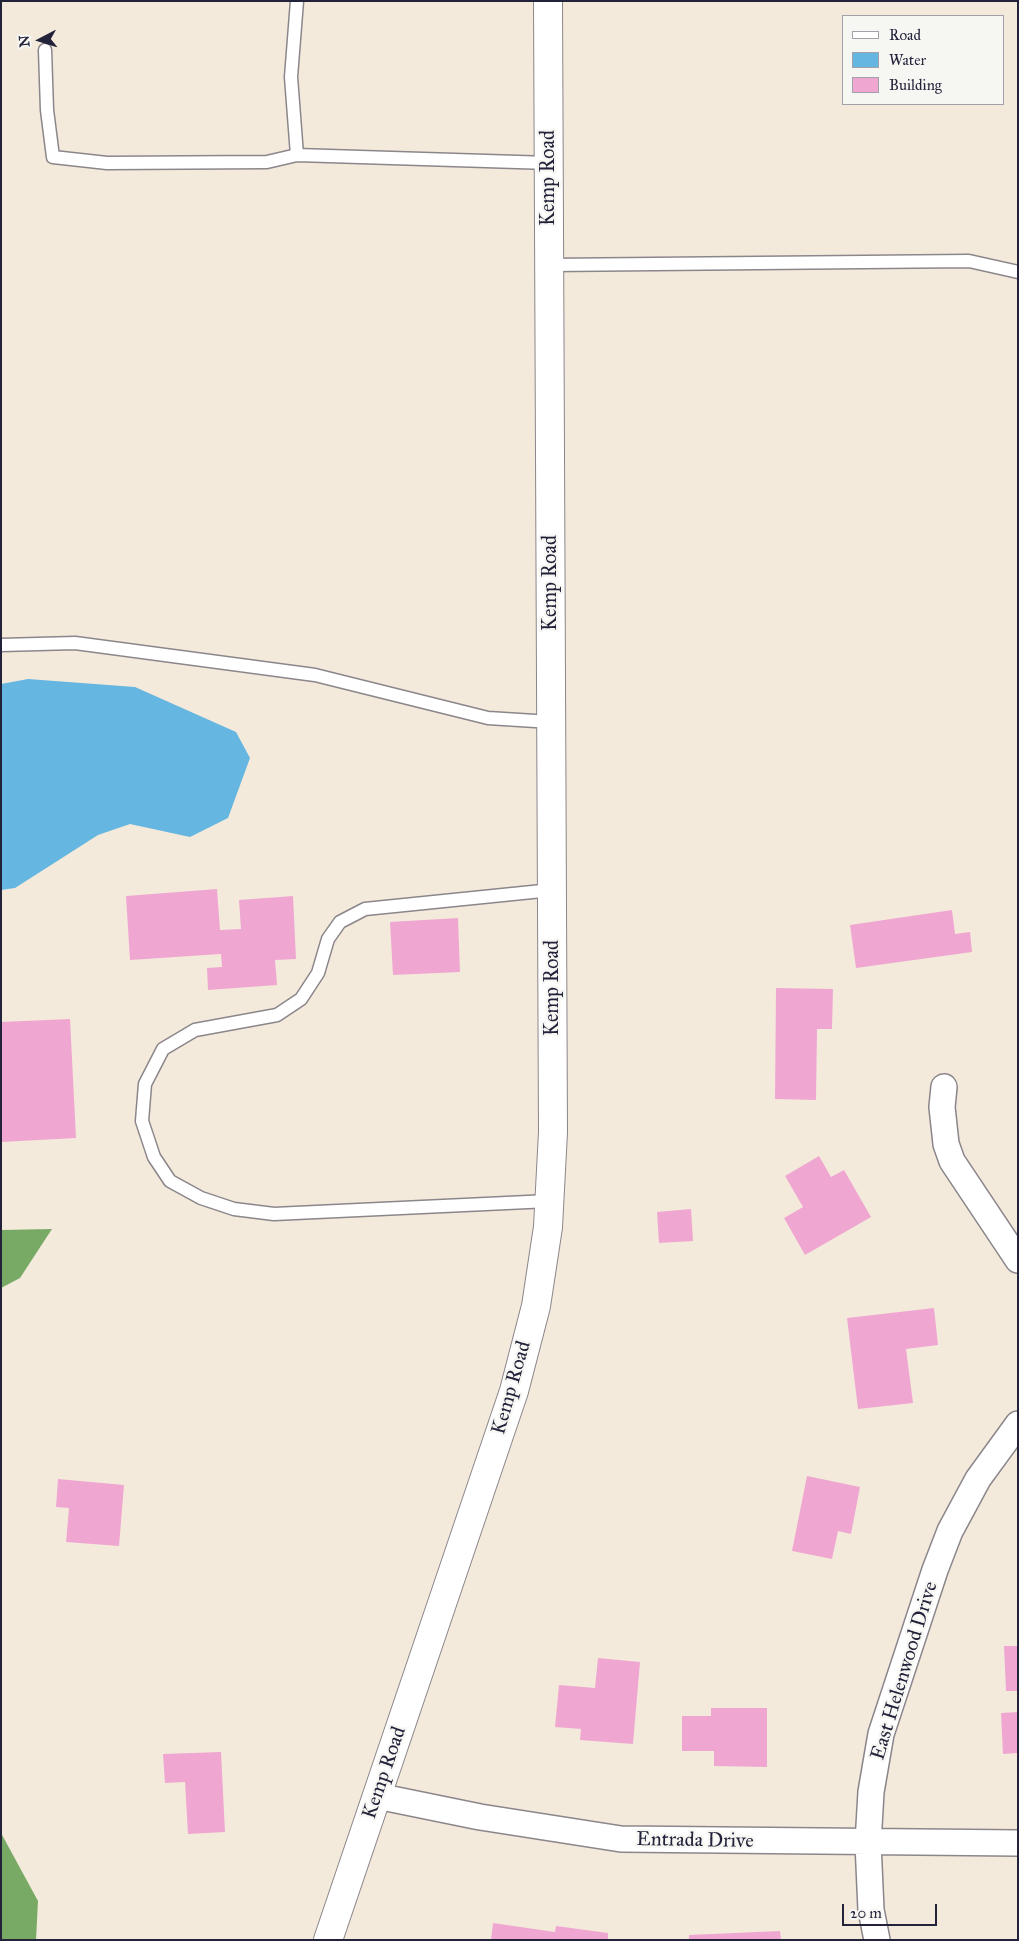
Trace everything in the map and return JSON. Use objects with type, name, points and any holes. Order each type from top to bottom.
[{"type":"main road","name":"Kemp Road","points":[[328,1940],[514,1391],[536,1306],[548,1227],[553,1132],[548,1]]},
{"type":"street","points":[[944,1087],[943,1116],[946,1144],[952,1161],[1018,1260]]},
{"type":"street","name":"East Helenwood Drive","points":[[877,1940],[871,1910],[868,1843],[871,1792],[881,1734],[935,1570],[950,1531],[978,1479],[1018,1424]]},
{"type":"street","name":"Entrada Drive","points":[[377,1796],[480,1817],[622,1839],[868,1843],[1018,1843]]},
{"type":"lane","points":[[297,1],[291,77],[297,155]]},
{"type":"lane","points":[[45,50],[53,157],[107,163],[258,162],[297,155],[549,163]]},
{"type":"lane","points":[[549,265],[969,261],[1018,272]]},
{"type":"lane","points":[[1,645],[76,643],[315,675],[488,718],[551,722]]},
{"type":"lane","points":[[549,1200],[274,1214],[234,1209],[201,1198],[170,1181],[154,1157],[142,1121],[145,1084],[163,1049],[195,1030],[277,1015],[301,1000],[318,973],[328,939],[340,922],[365,909],[552,890]]},
{"type":"green space","points":[[52,1229],[20,1278],[1,1288],[1,1230]]},
{"type":"green space","points":[[1,1833],[38,1901],[36,1940],[1,1940]]},
{"type":"water","points":[[28,679],[135,687],[236,732],[250,758],[228,818],[190,837],[130,824],[98,835],[15,888],[1,890],[1,684]]},
{"type":"building","points":[[217,889],[220,930],[241,929],[239,900],[293,896],[296,959],[275,960],[277,985],[208,990],[207,968],[222,967],[221,954],[130,960],[126,896]]},
{"type":"building","points":[[952,910],[955,934],[970,932],[972,952],[856,968],[850,925]]},
{"type":"building","points":[[458,918],[460,972],[393,975],[390,922]]},
{"type":"building","points":[[776,988],[833,989],[832,1029],[817,1029],[816,1100],[775,1099]]},
{"type":"building","points":[[70,1019],[76,1138],[1,1142],[1,1022]]},
{"type":"building","points":[[819,1156],[831,1177],[844,1170],[871,1217],[805,1255],[784,1218],[803,1207],[785,1176]]},
{"type":"building","points":[[691,1209],[693,1241],[659,1243],[657,1212]]},
{"type":"building","points":[[934,1308],[938,1345],[906,1349],[913,1403],[858,1409],[847,1318]]},
{"type":"building","points":[[807,1476],[860,1487],[851,1534],[838,1531],[832,1559],[792,1551]]},
{"type":"building","points":[[58,1479],[124,1485],[119,1546],[66,1542],[69,1508],[56,1507]]},
{"type":"building","points":[[1004,1646],[1018,1646],[1018,1691],[1006,1691]]},
{"type":"building","points":[[598,1658],[640,1662],[633,1744],[580,1740],[581,1729],[555,1727],[559,1685],[595,1688]]},
{"type":"building","points":[[711,1708],[767,1708],[767,1767],[714,1766],[714,1751],[682,1751],[682,1716],[711,1716]]},
{"type":"building","points":[[1018,1712],[1018,1753],[1003,1754],[1001,1713]]},
{"type":"building","points":[[221,1752],[225,1832],[188,1834],[185,1782],[165,1783],[163,1754]]},
{"type":"building","points":[[493,1923],[555,1932],[556,1926],[608,1933],[608,1940],[491,1940]]},
{"type":"building","points":[[780,1931],[781,1940],[689,1940],[689,1935]]}]
